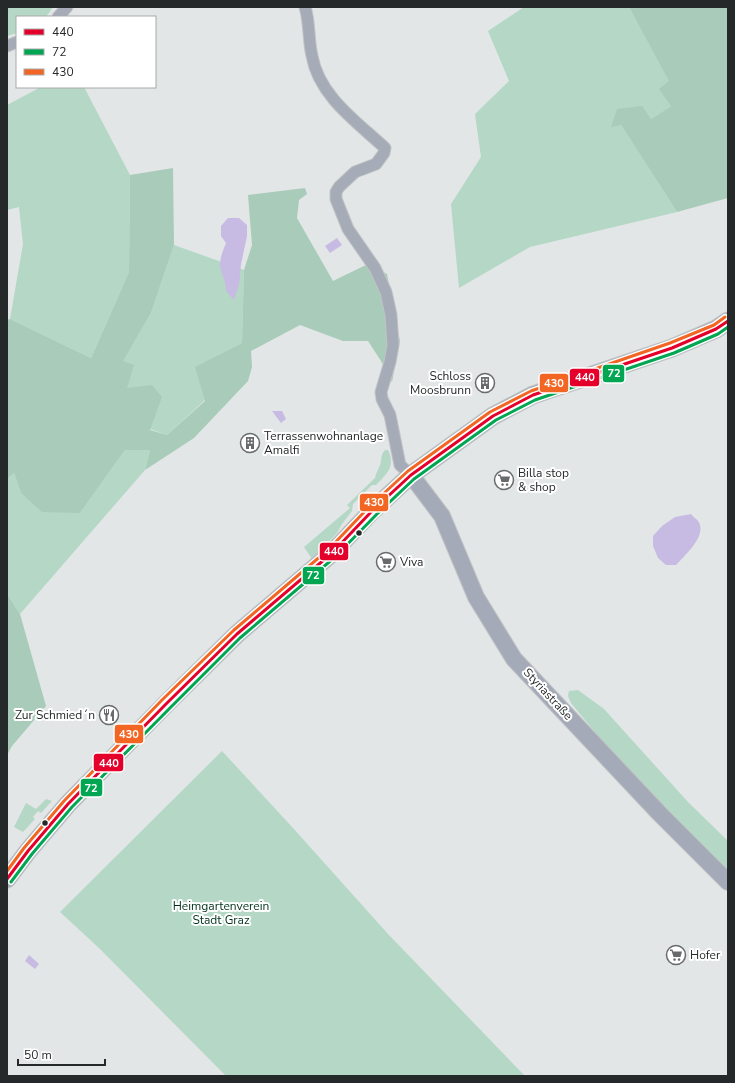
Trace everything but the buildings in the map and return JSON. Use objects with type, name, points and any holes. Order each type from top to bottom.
[{"type":"main road","points":[[7,879],[28,851],[68,804],[172,698],[237,634],[332,553],[372,511],[411,475],[493,416],[533,395],[672,348],[716,329],[728,322]]},
{"type":"street","points":[[59,16],[67,7]]},
{"type":"street","points":[[305,7],[308,18],[312,56],[320,80],[337,104],[385,148],[384,153],[376,164],[355,172],[339,187],[336,192],[336,199],[348,229],[375,268],[386,292],[391,315],[393,345],[390,362],[381,392],[382,399],[390,415],[400,465],[411,475]]},
{"type":"street","name":"Styriastraße","points":[[411,475],[442,516],[476,597],[514,659],[660,814],[728,882]]},
{"type":"green space","points":[[7,7],[53,7],[47,16],[16,16],[16,33],[7,36]]},
{"type":"green space","points":[[524,7],[629,7],[670,81],[671,106],[651,119],[621,125],[677,212],[530,247],[459,288],[451,204],[481,157],[475,114],[509,81],[488,31]]},
{"type":"green space","points":[[629,7],[728,7],[728,198],[677,212],[621,125],[611,127],[617,109],[642,106],[651,119],[671,106],[659,89],[669,81]]},
{"type":"green space","points":[[39,88],[85,88],[130,175],[129,272],[91,358],[10,319],[23,244],[19,207],[7,210],[7,105]]},
{"type":"green space","points":[[173,168],[174,245],[151,313],[123,361],[134,365],[127,388],[152,385],[162,397],[150,430],[167,435],[205,401],[195,367],[242,343],[244,270],[252,245],[248,195],[305,188],[307,194],[299,200],[297,218],[333,281],[368,264],[387,274],[400,341],[392,382],[368,341],[343,341],[300,325],[251,351],[252,367],[248,381],[194,438],[145,470],[150,450],[125,450],[80,513],[42,512],[21,493],[14,473],[7,479],[7,320],[10,319],[91,358],[129,272],[130,175]]},
{"type":"green space","points":[[174,245],[244,270],[242,343],[196,367],[205,400],[167,435],[150,429],[126,388],[122,362],[151,313]]},
{"type":"green space","points":[[125,450],[150,450],[145,470],[20,614],[7,594],[7,479],[14,473],[21,493],[80,513]]},
{"type":"green space","points":[[385,450],[388,450],[391,461],[391,465],[387,473],[376,485],[372,485],[353,504],[352,511],[337,533],[312,559],[304,547],[350,508],[347,505],[375,478],[381,463],[382,454]]},
{"type":"green space","points":[[7,594],[20,614],[46,706],[12,746],[7,755]]},
{"type":"green space","points":[[578,690],[604,709],[688,802],[728,841],[728,871],[603,742],[571,703],[568,696],[569,691]]},
{"type":"green space","name":"Heimgartenverein Stadt Graz","points":[[222,751],[388,934],[525,1076],[226,1076],[100,949],[60,912]]},
{"type":"green space","points":[[46,799],[52,801],[41,813],[38,811],[33,817],[35,819],[23,832],[14,827],[26,803],[36,809]]},
{"type":"shaded area","points":[[228,218],[239,218],[247,225],[247,236],[241,264],[239,285],[234,300],[226,291],[220,265],[226,243],[221,236],[221,226]]},
{"type":"shaded area","points":[[337,238],[342,245],[330,253],[325,246]]},
{"type":"shaded area","points":[[272,411],[282,411],[286,419],[281,423]]},
{"type":"shaded area","points":[[691,514],[700,526],[698,538],[690,550],[676,565],[666,565],[658,558],[653,546],[653,536],[662,526],[675,517]]},
{"type":"shaded area","points":[[29,955],[39,964],[35,969],[25,961]]},
{"type":"transit line","name":"430","points":[[7,871],[24,848],[64,801],[162,700],[234,630],[329,549],[368,508],[408,471],[490,412],[531,391],[670,343],[714,325],[725,317]]},
{"type":"transit line","name":"440","points":[[7,879],[28,851],[68,804],[166,704],[237,634],[332,553],[372,511],[411,475],[493,416],[533,395],[672,348],[716,329],[728,321]]},
{"type":"transit line","name":"72","points":[[11,882],[32,854],[72,807],[170,708],[240,638],[335,557],[414,479],[496,420],[535,400],[674,353],[718,334],[728,327]]},
{"type":"place","name":"Schloss Moosbrunn","points":[[485,383]]},
{"type":"place","name":"Terrassenwohnanlage Amalfi","points":[[250,443]]},
{"type":"place","name":"Billa stop & shop","points":[[504,480]]},
{"type":"place","name":"Viva","points":[[386,562]]},
{"type":"place","name":"Zur Schmied´n","points":[[109,715]]},
{"type":"place","name":"Hofer","points":[[676,955]]}]
